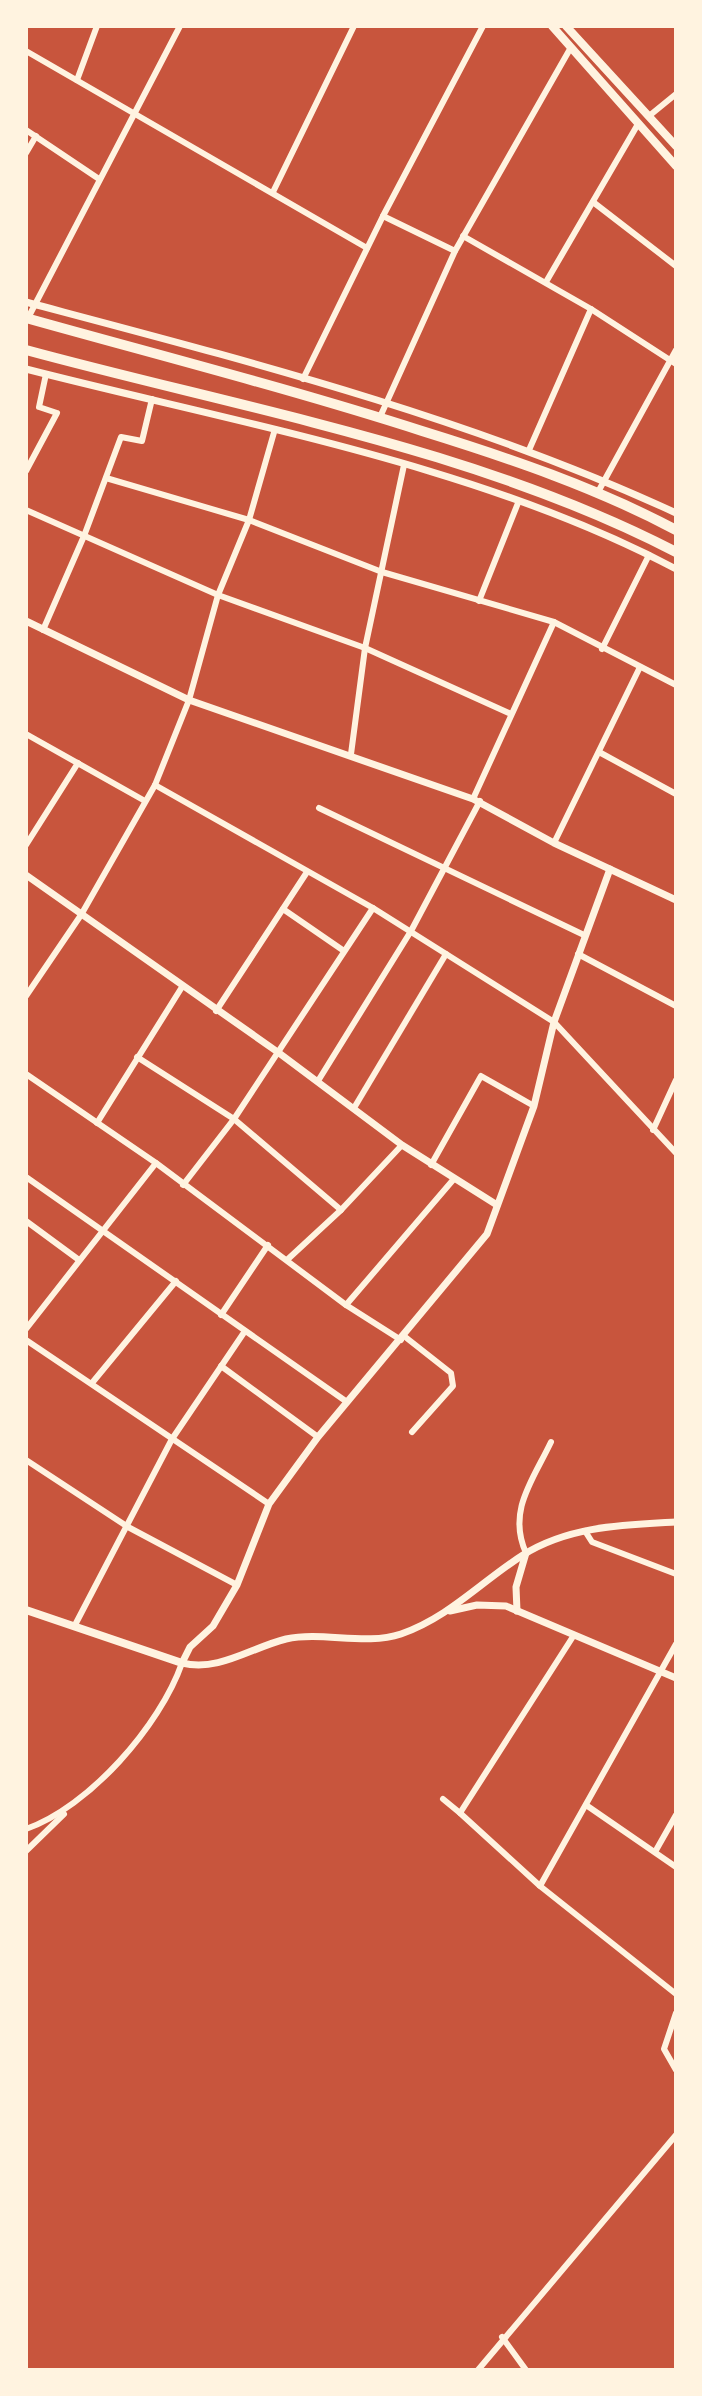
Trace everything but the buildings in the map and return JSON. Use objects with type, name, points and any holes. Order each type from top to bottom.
[{"type":"highway","points":[[27,318],[270,385],[513,459],[598,492],[676,530]]},
{"type":"highway","points":[[26,350],[375,440],[506,480],[591,513],[676,552]]},
{"type":"main road","points":[[552,26],[676,166]]},
{"type":"main road","points":[[566,26],[676,146]]},
{"type":"main road","points":[[26,1610],[182,1663]]},
{"type":"street","points":[[77,80],[97,26]]},
{"type":"street","points":[[27,318],[30,303],[180,26]]},
{"type":"street","points":[[273,192],[354,26]]},
{"type":"street","points":[[302,380],[383,216],[483,26]]},
{"type":"street","points":[[380,417],[383,403],[455,251],[570,49]]},
{"type":"street","points":[[26,51],[367,248]]},
{"type":"street","points":[[649,116],[676,94]]},
{"type":"street","points":[[546,282],[638,124]]},
{"type":"street","points":[[26,130],[99,179]]},
{"type":"street","points":[[26,153],[36,136]]},
{"type":"street","points":[[593,202],[676,266]]},
{"type":"street","points":[[383,216],[455,251]]},
{"type":"street","points":[[463,236],[546,282],[673,362]]},
{"type":"street","points":[[30,303],[383,403],[529,450],[676,513]]},
{"type":"street","points":[[529,450],[591,309]]},
{"type":"street","points":[[598,492],[673,362],[676,350]]},
{"type":"street","points":[[26,369],[275,429],[404,465],[518,503],[649,555],[676,569]]},
{"type":"street","points":[[270,385],[273,372]]},
{"type":"street","points":[[26,471],[57,413],[39,407],[46,374]]},
{"type":"street","points":[[43,630],[84,536],[121,437],[142,441],[152,399]]},
{"type":"street","points":[[26,996],[81,915],[155,785],[189,700],[218,595],[249,520],[275,429]]},
{"type":"street","points":[[351,754],[365,648],[404,465]]},
{"type":"street","points":[[106,478],[249,520],[382,572],[554,622],[676,685]]},
{"type":"street","points":[[479,601],[518,503]]},
{"type":"street","points":[[26,510],[218,595],[365,648],[511,714]]},
{"type":"street","points":[[602,649],[649,555]]},
{"type":"street","points":[[26,621],[189,700],[477,800],[554,843],[676,900]]},
{"type":"street","points":[[318,1081],[411,931],[446,867],[554,622]]},
{"type":"street","points":[[554,843],[640,667]]},
{"type":"street","points":[[26,734],[145,801]]},
{"type":"street","points":[[599,752],[676,794]]},
{"type":"street","points":[[26,845],[78,763]]},
{"type":"street","points":[[155,785],[373,908],[554,1022],[676,1153]]},
{"type":"street","points":[[319,808],[584,935]]},
{"type":"street","points":[[26,1851],[142,1733],[166,1699],[190,1647],[213,1626],[237,1585],[269,1504],[318,1437],[487,1234],[534,1106],[554,1022],[610,869]]},
{"type":"street","points":[[216,1011],[307,872]]},
{"type":"street","points":[[26,875],[318,1081],[402,1145],[497,1205]]},
{"type":"street","points":[[183,1185],[234,1119],[373,908]]},
{"type":"street","points":[[283,909],[344,951]]},
{"type":"street","points":[[354,1108],[446,954]]},
{"type":"street","points":[[578,954],[676,1006]]},
{"type":"street","points":[[97,1123],[182,987]]},
{"type":"street","points":[[137,1057],[234,1119],[341,1210]]},
{"type":"street","points":[[26,1074],[156,1163],[346,1305],[403,1338],[451,1373],[453,1386],[412,1432]]},
{"type":"street","points":[[431,1165],[481,1076],[534,1106]]},
{"type":"street","points":[[653,1130],[676,1080]]},
{"type":"street","points":[[288,1259],[341,1210],[402,1145]]},
{"type":"street","points":[[26,1329],[156,1163]]},
{"type":"street","points":[[26,1177],[347,1402]]},
{"type":"street","points":[[346,1305],[453,1180]]},
{"type":"street","points":[[26,1221],[79,1260]]},
{"type":"street","points":[[221,1315],[268,1245]]},
{"type":"street","points":[[92,1383],[176,1281]]},
{"type":"street","points":[[75,1625],[172,1439],[245,1331]]},
{"type":"street","points":[[26,1340],[269,1504]]},
{"type":"street","points":[[221,1366],[318,1437]]},
{"type":"street","points":[[517,1611],[516,1587],[526,1553],[517,1534],[517,1519],[551,1442]]},
{"type":"street","points":[[26,1460],[128,1527],[237,1585]]},
{"type":"street","points":[[182,1663],[202,1668],[217,1665],[291,1638],[383,1638],[400,1634],[446,1612],[526,1553],[562,1535],[676,1522]]},
{"type":"street","points":[[585,1531],[592,1542],[676,1574]]},
{"type":"street","points":[[446,1612],[493,1605],[517,1611],[676,1678]]},
{"type":"street","points":[[460,1813],[574,1635]]},
{"type":"street","points":[[540,1886],[676,1644]]},
{"type":"street","points":[[443,1799],[540,1886],[676,1994]]},
{"type":"street","points":[[26,1829],[47,1822],[78,1801]]},
{"type":"street","points":[[586,1805],[676,1867]]},
{"type":"street","points":[[655,1852],[676,1815]]},
{"type":"street","points":[[676,2013],[664,2049],[676,2070]]},
{"type":"street","points":[[478,2370],[502,2337],[676,2135]]},
{"type":"street","points":[[502,2337],[526,2370]]}]
